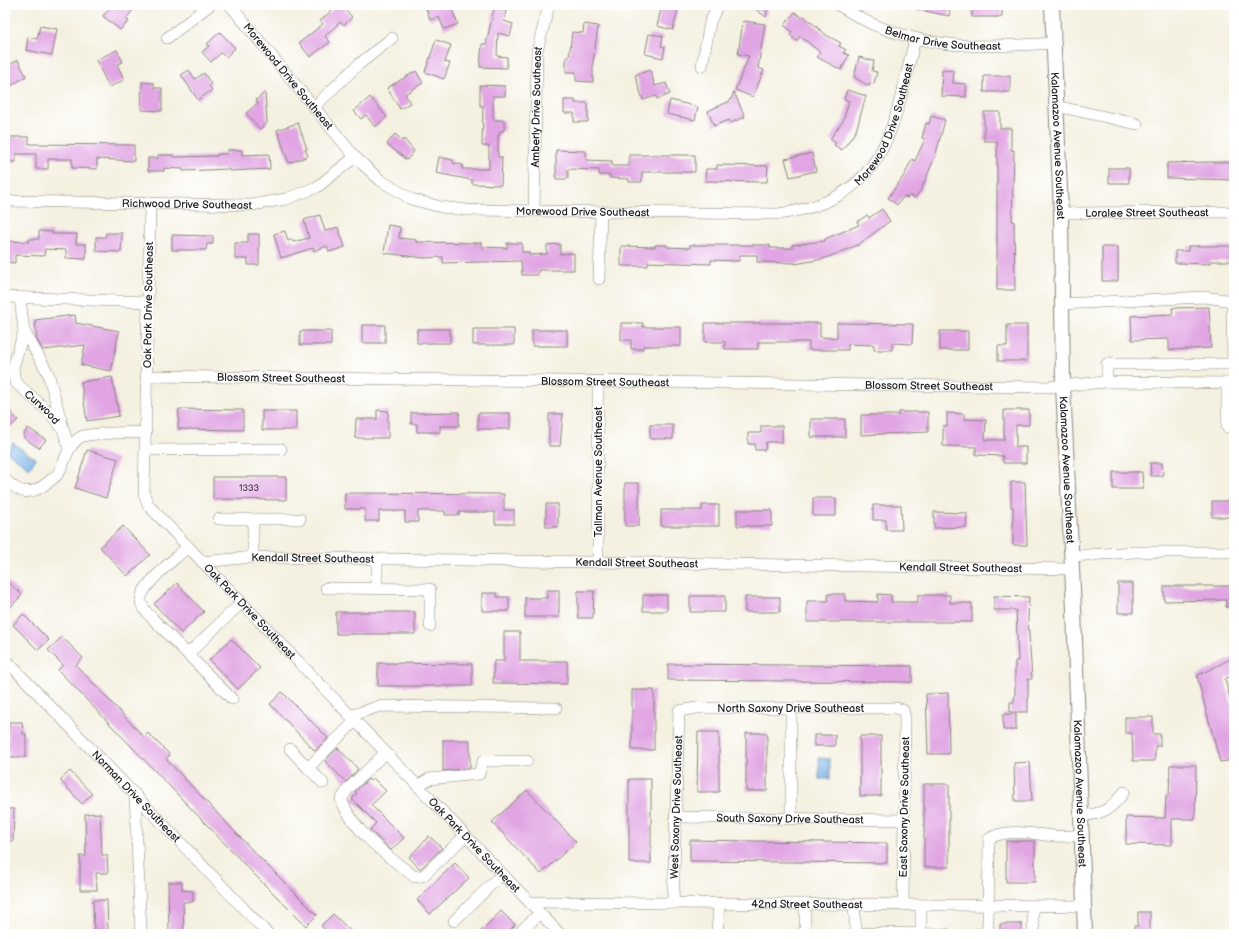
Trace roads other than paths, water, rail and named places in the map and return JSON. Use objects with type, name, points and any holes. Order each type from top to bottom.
[{"type":"main road","name":"Kalamazoo Avenue Southeast","points":[[1052,5],[1060,213],[1064,386],[1072,562],[1085,934]]},
{"type":"street","points":[[167,38],[210,5]]},
{"type":"street","name":"Morewood Drive Southeast","points":[[230,5],[355,157],[380,180],[411,198],[441,207],[467,210],[778,214],[801,211],[833,200],[853,186],[879,158],[895,124],[915,39]]},
{"type":"street","name":"Amberly Drive Southeast","points":[[534,211],[537,51],[549,5]]},
{"type":"street","points":[[702,66],[710,22],[718,5]]},
{"type":"street","name":"Belmar Drive Southeast","points":[[838,5],[870,23],[915,39],[948,45],[981,47],[1053,43]]},
{"type":"street","points":[[314,106],[358,65],[392,38]]},
{"type":"street","points":[[1056,106],[1137,124]]},
{"type":"street","name":"Richwood Drive Southeast","points":[[5,201],[252,205],[270,203],[317,187],[355,157]]},
{"type":"street","name":"Oak Park Drive Southeast","points":[[150,204],[144,494],[148,505],[560,934]]},
{"type":"street","points":[[599,279],[600,212]]},
{"type":"street","name":"Loralee Street Southeast","points":[[1060,213],[1234,212]]},
{"type":"street","points":[[5,297],[147,302]]},
{"type":"street","points":[[1062,304],[1204,297],[1233,301],[1234,364],[1107,364],[1107,382]]},
{"type":"street","name":"Curwood","points":[[20,298],[24,331],[13,368],[15,382],[48,411],[63,429],[69,448]]},
{"type":"street","points":[[24,331],[48,374],[63,429]]},
{"type":"street","name":"Blossom Street Southeast","points":[[147,376],[1046,387],[1107,382],[1231,383]]},
{"type":"street","name":"Tallman Avenue Southeast","points":[[598,382],[598,562]]},
{"type":"street","points":[[1227,427],[1231,383]]},
{"type":"street","points":[[5,479],[12,487],[20,492],[32,491],[42,487],[57,475],[69,448],[80,437],[114,433],[146,432]]},
{"type":"street","points":[[146,450],[281,449]]},
{"type":"street","points":[[253,519],[253,557]]},
{"type":"street","points":[[219,520],[300,519]]},
{"type":"street","points":[[188,547],[145,588],[141,601],[144,608],[232,699]]},
{"type":"street","name":"Kendall Street Southeast","points":[[202,562],[253,557],[598,562],[1072,562],[1135,552],[1234,552]]},
{"type":"street","points":[[377,559],[377,589]]},
{"type":"street","points":[[326,588],[430,589],[430,626]]},
{"type":"street","points":[[188,654],[241,603]]},
{"type":"street","name":"Norman Drive Southeast","points":[[5,659],[268,934]]},
{"type":"street","points":[[308,768],[352,719],[380,706],[556,708]]},
{"type":"street","name":"North Saxony Drive Southeast","points":[[679,711],[696,708],[896,708],[903,710]]},
{"type":"street","points":[[791,708],[791,818]]},
{"type":"street","name":"East Saxony Drive Southeast","points":[[903,710],[905,718],[903,905]]},
{"type":"street","name":"West Saxony Drive Southeast","points":[[673,903],[679,711]]},
{"type":"street","points":[[290,749],[323,783]]},
{"type":"street","points":[[385,753],[348,789],[341,800],[347,814],[375,848],[415,877],[423,876],[465,836]]},
{"type":"street","points":[[417,786],[429,779],[479,774],[483,761],[527,761]]},
{"type":"street","points":[[1081,816],[1098,814],[1104,811],[1124,792]]},
{"type":"street","points":[[135,794],[141,934]]},
{"type":"street","name":"South Saxony Drive Southeast","points":[[675,817],[905,820]]},
{"type":"street","points":[[978,934],[986,934],[988,925],[989,839],[996,834],[1037,833],[1055,836],[1082,835]]},
{"type":"street","points":[[454,921],[502,874]]},
{"type":"street","name":"42nd Street Southeast","points":[[530,902],[1084,906]]},
{"type":"street","points":[[718,934],[719,904]]},
{"type":"street","points":[[805,904],[805,934]]},
{"type":"street","points":[[854,905],[856,933],[946,934]]},
{"type":"street","points":[[920,933],[921,905]]},
{"type":"street","points":[[1032,906],[1034,934]]},
{"type":"street","points":[[518,934],[540,913]]},
{"type":"water","points":[[13,443],[36,459],[29,468],[7,452]]},
{"type":"water","points":[[819,758],[830,759],[830,779],[819,779]]}]
